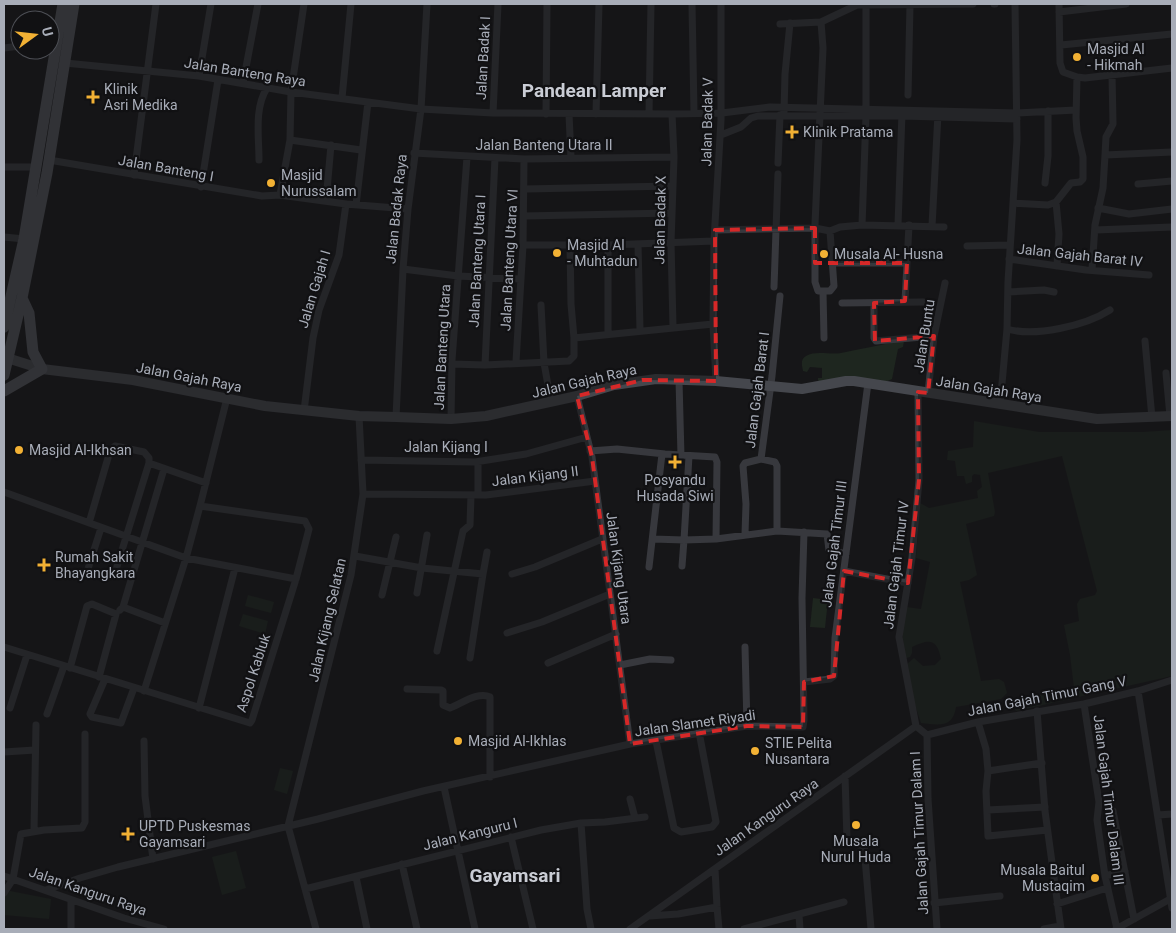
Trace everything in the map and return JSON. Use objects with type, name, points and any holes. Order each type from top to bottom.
[{"type":"main road","points":[[4,375],[6,358],[22,298],[49,160],[74,4]]},
{"type":"main road","points":[[4,327],[24,239],[51,60]]},
{"type":"main road","points":[[4,391],[42,369],[33,352],[30,319],[22,298]]},
{"type":"main road","name":"Jalan Gajah Raya","points":[[6,358],[42,369],[133,380],[265,406],[359,416],[467,418],[507,413],[623,383],[656,379],[716,381],[771,387],[808,388],[846,381],[1098,419],[1171,416]]},
{"type":"street","points":[[134,175],[156,4]]},
{"type":"street","points":[[198,76],[211,4]]},
{"type":"street","points":[[243,83],[258,4]]},
{"type":"street","points":[[280,195],[290,140],[291,92],[304,4]]},
{"type":"street","points":[[342,98],[351,4]]},
{"type":"street","name":"Jalan Badak Raya","points":[[396,417],[403,269],[414,154],[421,109],[427,4]]},
{"type":"street","name":"Jalan Badak I","points":[[493,113],[498,4]]},
{"type":"street","points":[[546,114],[547,4]]},
{"type":"street","points":[[596,114],[599,4]]},
{"type":"street","points":[[649,114],[651,4]]},
{"type":"street","points":[[692,4],[694,113]]},
{"type":"street","name":"Jalan Badak V","points":[[716,381],[713,324],[714,241],[722,113],[721,4]]},
{"type":"street","points":[[780,24],[821,22],[852,6],[973,4]]},
{"type":"street","name":"Jalan Gajah Barat IV","points":[[1000,405],[1007,329],[1017,116],[1015,4]]},
{"type":"street","points":[[1126,4],[1059,8],[1061,68],[1063,72],[1077,77],[1172,68]]},
{"type":"street","points":[[862,225],[866,113],[866,5]]},
{"type":"street","points":[[908,95],[910,5]]},
{"type":"street","points":[[821,22],[823,48],[815,228],[815,282],[818,291],[827,291],[834,286],[830,231]]},
{"type":"street","points":[[778,163],[790,23]]},
{"type":"street","points":[[1061,45],[1172,34]]},
{"type":"street","name":"Jalan Banteng Raya","points":[[65,62],[198,76],[291,92],[421,109],[493,113],[672,114],[722,113],[770,107],[783,113]]},
{"type":"street","points":[[1092,270],[1095,230],[1103,188],[1106,137],[1113,124],[1112,74]]},
{"type":"street","points":[[1013,203],[1044,206],[1056,202],[1071,183],[1080,182],[1083,179],[1084,157],[1077,131],[1077,77]]},
{"type":"street","points":[[201,187],[218,80]]},
{"type":"street","points":[[260,160],[259,122],[261,104],[267,88]]},
{"type":"street","points":[[356,204],[368,102]]},
{"type":"street","points":[[721,135],[741,127],[754,116],[783,113],[902,113],[1017,116],[1048,111],[1076,110]]},
{"type":"street","points":[[1045,183],[1048,156],[1048,111]]},
{"type":"street","points":[[898,225],[902,113]]},
{"type":"street","points":[[569,114],[571,158]]},
{"type":"street","name":"Jalan Badak X","points":[[672,114],[674,157],[671,242],[673,327]]},
{"type":"street","points":[[932,226],[938,114]]},
{"type":"street","points":[[290,140],[361,150]]},
{"type":"street","points":[[326,201],[330,145]]},
{"type":"street","points":[[1105,155],[1172,152]]},
{"type":"street","name":"Jalan Banteng Utara II","points":[[414,154],[524,159],[674,157]]},
{"type":"street","name":"Jalan Banteng Utara","points":[[451,419],[452,364],[467,157]]},
{"type":"street","name":"Jalan Banteng Utara I","points":[[485,365],[495,158]]},
{"type":"street","name":"Jalan Banteng Utara VI","points":[[516,362],[523,245],[524,159]]},
{"type":"street","name":"Jalan Banteng I","points":[[49,160],[262,196],[280,195],[408,210]]},
{"type":"street","points":[[4,168],[36,167]]},
{"type":"street","points":[[774,287],[778,174]]},
{"type":"street","points":[[1138,184],[1172,181]]},
{"type":"street","points":[[525,188],[672,186]]},
{"type":"street","points":[[1056,202],[1059,234],[1057,266]]},
{"type":"street","name":"Jalan Gajah I","points":[[304,410],[313,338],[320,310],[339,255],[346,204]]},
{"type":"street","points":[[1098,208],[1129,214],[1172,209]]},
{"type":"street","points":[[524,216],[672,213]]},
{"type":"street","points":[[715,230],[815,228],[830,231],[840,227],[862,225],[944,227]]},
{"type":"street","points":[[905,301],[909,225]]},
{"type":"street","points":[[1095,230],[1172,227]]},
{"type":"street","points":[[4,237],[24,239]]},
{"type":"street","points":[[523,245],[608,245],[714,241]]},
{"type":"street","points":[[452,364],[544,363],[569,361],[574,356],[570,244]]},
{"type":"street","points":[[638,244],[640,330]]},
{"type":"street","points":[[608,245],[608,334]]},
{"type":"street","points":[[967,246],[1010,245]]},
{"type":"street","name":"Jalan Gajah Barat IV","points":[[1009,259],[1148,275]]},
{"type":"street","points":[[833,263],[906,263]]},
{"type":"street","name":"Jalan Banteng Utara","points":[[403,269],[458,276],[521,279]]},
{"type":"street","name":"Jalan Buntu","points":[[923,392],[945,283]]},
{"type":"street","points":[[1008,292],[1044,290],[1054,292]]},
{"type":"street","points":[[824,338],[827,291]]},
{"type":"street","name":"Jalan Gajah Barat I","points":[[745,534],[746,504],[743,466],[745,462],[761,459],[771,387],[780,296]]},
{"type":"street","points":[[842,303],[923,302]]},
{"type":"street","points":[[874,303],[874,338],[876,340],[934,336]]},
{"type":"street","points":[[541,305],[544,363],[552,402]]},
{"type":"street","points":[[1007,329],[1013,331],[1050,330],[1090,320],[1110,310]]},
{"type":"street","points":[[574,338],[713,324]]},
{"type":"street","points":[[1145,341],[1152,418]]},
{"type":"street","points":[[1166,373],[1171,416]]},
{"type":"street","points":[[679,380],[685,456],[682,566]]},
{"type":"street","name":"Jalan Gajah Timur III","points":[[804,682],[830,679],[834,676],[835,638],[868,383]]},
{"type":"street","name":"Jalan Gajah Timur IV","points":[[916,726],[899,637],[912,558],[919,480],[923,392]]},
{"type":"street","name":"Jalan Kijang Utara","points":[[576,396],[587,437],[595,481],[630,744]]},
{"type":"street","points":[[144,691],[186,558],[227,398]]},
{"type":"street","name":"Jalan Kijang Selatan","points":[[288,826],[354,556],[363,494],[359,416]]},
{"type":"street","name":"Jalan Kijang I","points":[[361,460],[478,462],[526,454],[587,437]]},
{"type":"street","points":[[89,523],[112,448],[115,446],[144,452],[149,458],[148,463],[114,576]]},
{"type":"street","points":[[590,451],[617,449],[715,457],[716,539]]},
{"type":"street","points":[[649,567],[662,454]]},
{"type":"street","points":[[761,459],[775,462],[777,466],[777,531]]},
{"type":"street","name":"Jalan Kijang II","points":[[474,495],[478,462]]},
{"type":"street","points":[[148,463],[206,483]]},
{"type":"street","points":[[134,688],[121,723],[92,717],[90,714],[102,678],[116,614],[123,608],[164,469]]},
{"type":"street","name":"Jalan Kijang II","points":[[363,494],[474,495],[595,481]]},
{"type":"street","points":[[4,492],[186,558],[296,579]]},
{"type":"street","points":[[437,651],[463,531],[470,524],[474,495]]},
{"type":"street","name":"Aspol Kabluk","points":[[4,646],[250,723],[296,579],[309,529],[305,521],[200,506]]},
{"type":"street","points":[[86,575],[101,528]]},
{"type":"street","points":[[653,539],[716,539],[777,531],[804,532],[827,534],[829,550],[846,554]]},
{"type":"street","name":"Jalan Slamet Riyadi","points":[[46,890],[80,878],[444,786],[630,744],[747,726],[803,727],[802,598],[804,532]]},
{"type":"street","points":[[417,593],[427,536]]},
{"type":"street","points":[[382,595],[396,537]]},
{"type":"street","points":[[512,574],[535,567],[602,539]]},
{"type":"street","points":[[470,658],[488,552]]},
{"type":"street","points":[[354,556],[422,568],[483,574]]},
{"type":"street","points":[[199,708],[235,568]]},
{"type":"street","points":[[844,571],[908,583]]},
{"type":"street","points":[[507,633],[542,622],[610,594]]},
{"type":"street","points":[[47,714],[67,667],[87,606],[92,604],[116,614]]},
{"type":"street","points":[[123,608],[165,623]]},
{"type":"street","points":[[548,663],[616,634]]},
{"type":"street","points":[[745,647],[747,726]]},
{"type":"street","points":[[10,708],[28,655]]},
{"type":"street","points":[[620,665],[650,658],[670,660]]},
{"type":"street","name":"Jalan Gajah Timur Gang V","points":[[927,735],[978,722],[1084,704],[1138,691],[1172,680]]},
{"type":"street","points":[[408,689],[441,690],[443,691],[443,705],[452,708],[477,697],[486,695],[490,697],[490,777]]},
{"type":"street","points":[[1138,691],[1172,908]]},
{"type":"street","name":"Jalan Gajah Timur Dalam III","points":[[1084,704],[1099,802],[1097,820],[1104,876],[1116,929]]},
{"type":"street","points":[[1037,712],[1047,830],[1061,928],[1044,929]]},
{"type":"street","points":[[978,722],[986,749],[989,837],[1047,830]]},
{"type":"street","points":[[34,831],[34,750],[36,725]]},
{"type":"street","points":[[916,726],[927,735]]},
{"type":"street","name":"Jalan Kanguru Raya","points":[[630,929],[916,726]]},
{"type":"street","points":[[656,741],[674,828],[681,832],[712,827],[716,822],[699,732]]},
{"type":"street","points":[[4,893],[13,879],[19,837],[25,832],[82,828],[84,826],[85,734]]},
{"type":"street","name":"Jalan Gajah Timur Dalam I","points":[[927,735],[927,771],[937,929]]},
{"type":"street","points":[[144,742],[145,796],[153,859]]},
{"type":"street","points":[[4,752],[34,750]]},
{"type":"street","points":[[988,771],[1042,763]]},
{"type":"street","points":[[845,776],[847,840],[850,843],[864,846],[871,929]]},
{"type":"street","points":[[444,786],[475,929]]},
{"type":"street","points":[[630,799],[635,818]]},
{"type":"street","points":[[987,810],[1045,807]]},
{"type":"street","points":[[1113,811],[1134,919]]},
{"type":"street","points":[[1158,815],[1172,814]]},
{"type":"street","name":"Jalan Kanguru I","points":[[305,889],[540,830],[581,823],[645,817]]},
{"type":"street","points":[[581,823],[587,908],[591,929]]},
{"type":"street","points":[[288,826],[316,929]]},
{"type":"street","points":[[511,837],[533,929]]},
{"type":"street","points":[[402,864],[417,929]]},
{"type":"street","points":[[715,869],[719,929]]},
{"type":"street","points":[[1104,876],[1125,871]]},
{"type":"street","name":"Jalan Kanguru Raya","points":[[4,876],[161,929]]},
{"type":"street","points":[[356,877],[367,929]]},
{"type":"street","points":[[1057,904],[1107,888]]},
{"type":"street","points":[[934,903],[1000,896]]},
{"type":"street","points":[[1116,929],[1172,899]]},
{"type":"street","points":[[71,900],[71,929]]},
{"type":"street","points":[[744,929],[759,927],[844,902]]},
{"type":"street","points":[[649,916],[678,914],[717,907]]},
{"type":"street","points":[[799,915],[800,929]]},
{"type":"highlighted area","points":[[815,228],[815,263],[907,263],[905,301],[874,303],[875,341],[934,336],[928,393],[918,392],[919,480],[908,583],[844,571],[834,676],[804,682],[803,727],[747,726],[630,744],[592,457],[577,396],[643,380],[716,381],[715,230]]},
{"type":"shaded area","points":[[904,341],[903,347],[898,349],[892,379],[883,383],[823,385],[818,380],[818,378],[822,378],[822,368],[810,367],[807,372],[803,371],[803,359],[810,354],[841,353]]},
{"type":"shaded area","points":[[974,421],[1039,432],[1143,432],[1172,430],[1172,676],[1016,711],[1010,700],[1074,688],[1064,625],[1079,621],[1077,604],[1080,599],[1095,595],[1097,591],[1062,456],[988,473],[995,512],[994,516],[966,524],[977,575],[969,580],[960,582],[981,681],[999,679],[1004,682],[1007,693],[1001,699],[956,707],[952,719],[944,724],[921,723],[915,705],[907,664],[914,658],[923,666],[935,665],[941,659],[937,647],[931,642],[912,647],[910,657],[906,658],[902,633],[906,607],[921,609],[930,562],[916,558],[920,503],[929,508],[978,498],[977,491],[982,487],[980,475],[974,474],[972,482],[966,484],[964,476],[957,476],[955,461],[947,460],[948,451],[973,447]]},
{"type":"shaded area","points":[[248,595],[274,602],[271,613],[245,606]]},
{"type":"shaded area","points":[[813,598],[828,600],[825,628],[810,627]]},
{"type":"shaded area","points":[[243,614],[268,621],[265,634],[239,626]]},
{"type":"shaded area","points":[[280,768],[293,771],[287,794],[274,790]]},
{"type":"shaded area","points":[[236,851],[246,888],[222,895],[212,857]]},
{"type":"shaded area","points":[[10,891],[51,899],[49,919],[4,915],[4,896]]},
{"type":"place","name":"Masjid Al - Hikmah","points":[[1077,57]]},
{"type":"place","name":"Klinik Asri Medika","points":[[93,97]]},
{"type":"place","name":"Klinik Pratama","points":[[792,132]]},
{"type":"place","name":"Masjid Nurussalam","points":[[271,183]]},
{"type":"place","name":"Masjid Al - Muhtadun","points":[[557,253]]},
{"type":"place","name":"Musala Al- Husna","points":[[824,254]]},
{"type":"place","name":"Masjid Al-Ikhsan","points":[[19,450]]},
{"type":"place","name":"Posyandu Husada Siwi","points":[[675,462]]},
{"type":"place","name":"Rumah Sakit Bhayangkara","points":[[44,565]]},
{"type":"place","name":"Masjid Al-Ikhlas","points":[[458,741]]},
{"type":"place","name":"STIE Pelita Nusantara","points":[[755,751]]},
{"type":"place","name":"Musala Nurul Huda","points":[[856,825]]},
{"type":"place","name":"UPTD Puskesmas Gayamsari","points":[[128,834]]},
{"type":"place","name":"Musala Baitul Mustaqim","points":[[1095,878]]},
{"type":"district","name":"Pandean Lamper","points":[[594,90]]},
{"type":"district","name":"Gayamsari","points":[[515,875]]}]
